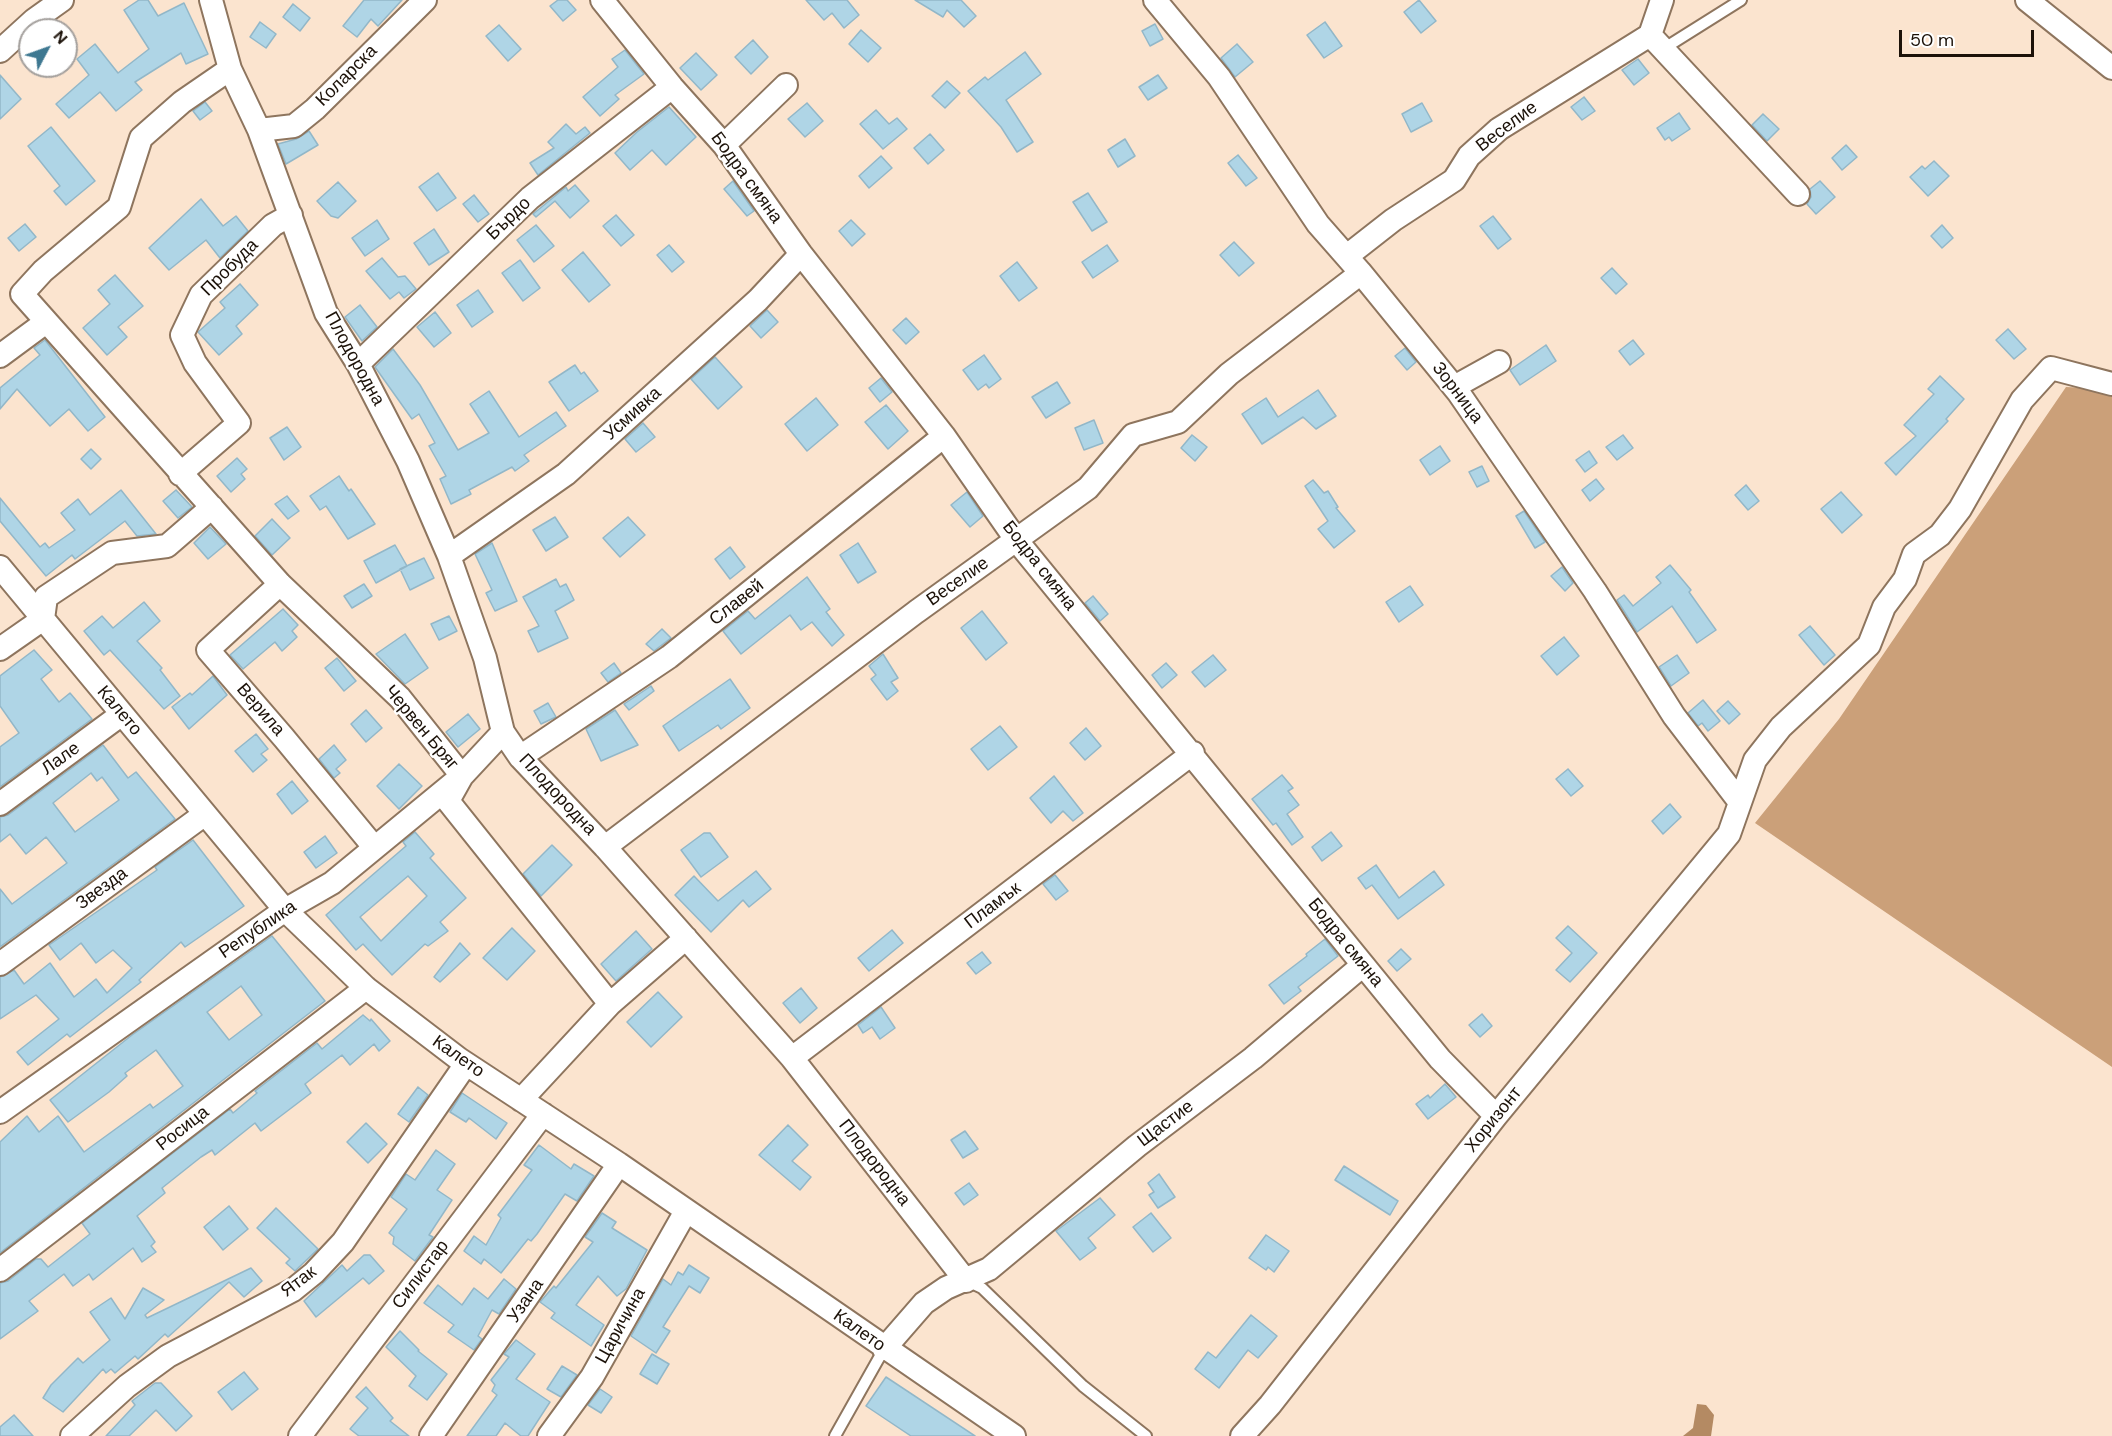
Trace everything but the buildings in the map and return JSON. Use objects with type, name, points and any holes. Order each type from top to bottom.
[{"type":"street","points":[[0,51],[34,20],[62,0]]},
{"type":"street","name":"Плодородна","points":[[211,0],[230,69],[259,130],[326,313],[358,364],[408,461],[449,556],[485,658],[503,732],[520,757],[605,847],[792,1058],[966,1281]]},
{"type":"street","name":"Коларска","points":[[259,130],[294,126],[315,109],[425,0]]},
{"type":"street","name":"Бодра смяна","points":[[602,0],[672,87],[724,145],[801,254],[944,436],[1017,541],[1193,753],[1440,1059],[1496,1116]]},
{"type":"street","name":"Зорница","points":[[1155,0],[1219,77],[1318,224],[1354,264],[1454,387],[1595,591],[1674,716],[1739,801]]},
{"type":"street","points":[[1662,0],[1657,42],[1797,194]]},
{"type":"street","points":[[2027,0],[2112,68]]},
{"type":"street","name":"Веселие","points":[[605,847],[736,751],[916,612],[1088,488],[1133,435],[1178,422],[1426,196],[1454,180],[1469,156],[1499,129],[1657,42]]},
{"type":"street","name":"Червен Бряг","points":[[230,69],[176,107],[141,138],[119,207],[43,271],[22,294],[280,584],[400,698],[462,776],[448,801],[610,1004]]},
{"type":"street","points":[[724,145],[786,85]]},
{"type":"street","name":"Бърдо","points":[[358,364],[530,198],[672,87]]},
{"type":"street","name":"Пробуда","points":[[180,474],[239,423],[195,363],[182,335],[201,295],[273,225],[291,215]]},
{"type":"street","name":"Усмивка","points":[[449,556],[566,474],[758,300],[801,254]]},
{"type":"street","points":[[0,356],[46,321]]},
{"type":"street","points":[[1454,387],[1499,362]]},
{"type":"street","name":"Хоризонт","points":[[1242,1436],[1270,1405],[1496,1116],[1729,834],[1755,760],[1782,727],[1869,645],[1884,607],[1905,579],[1914,554],[1940,535],[1960,509],[2022,400],[2051,368],[2112,384]]},
{"type":"street","name":"Славей","points":[[520,757],[669,657],[944,436]]},
{"type":"street","points":[[0,649],[43,619],[46,597],[112,553],[167,546],[212,507]]},
{"type":"street","name":"Калето","points":[[0,567],[285,910],[366,988],[466,1064],[619,1164],[884,1349],[1014,1436]]},
{"type":"street","name":"Верила","points":[[280,584],[208,650],[374,847]]},
{"type":"street","name":"Лале","points":[[0,804],[122,714]]},
{"type":"street","name":"Република","points":[[0,1112],[285,910],[332,883],[462,776],[503,732]]},
{"type":"street","name":"Пламък","points":[[792,1058],[1193,753]]},
{"type":"street","name":"Звезда","points":[[0,964],[205,814]]},
{"type":"street","points":[[521,1100],[610,1004],[686,938]]},
{"type":"street","name":"Щастие","points":[[884,1349],[924,1303],[946,1288],[989,1269],[1137,1146],[1253,1058],[1363,965]]},
{"type":"street","name":"Росица","points":[[0,1270],[366,988]]},
{"type":"street","name":"Ятак","points":[[72,1436],[127,1386],[168,1356],[293,1290],[314,1273],[343,1242],[466,1064]]},
{"type":"street","name":"Силистар","points":[[300,1436],[543,1114]]},
{"type":"street","name":"Узана","points":[[431,1436],[619,1164]]},
{"type":"street","name":"Царичина","points":[[549,1436],[592,1377],[686,1211]]},
{"type":"lane","name":"Веселие","points":[[1657,42],[1741,0]]},
{"type":"lane","name":"Плодородна","points":[[966,1281],[982,1288],[1083,1386],[1146,1436]]},
{"type":"lane","points":[[835,1436],[884,1349]]},
{"type":"shaded area","points":[[2066,387],[2112,389],[2112,1067],[1755,823],[1839,719]]},
{"type":"shaded area","points":[[1697,1404],[1706,1405],[1714,1415],[1711,1436],[1683,1436],[1693,1428]]}]
